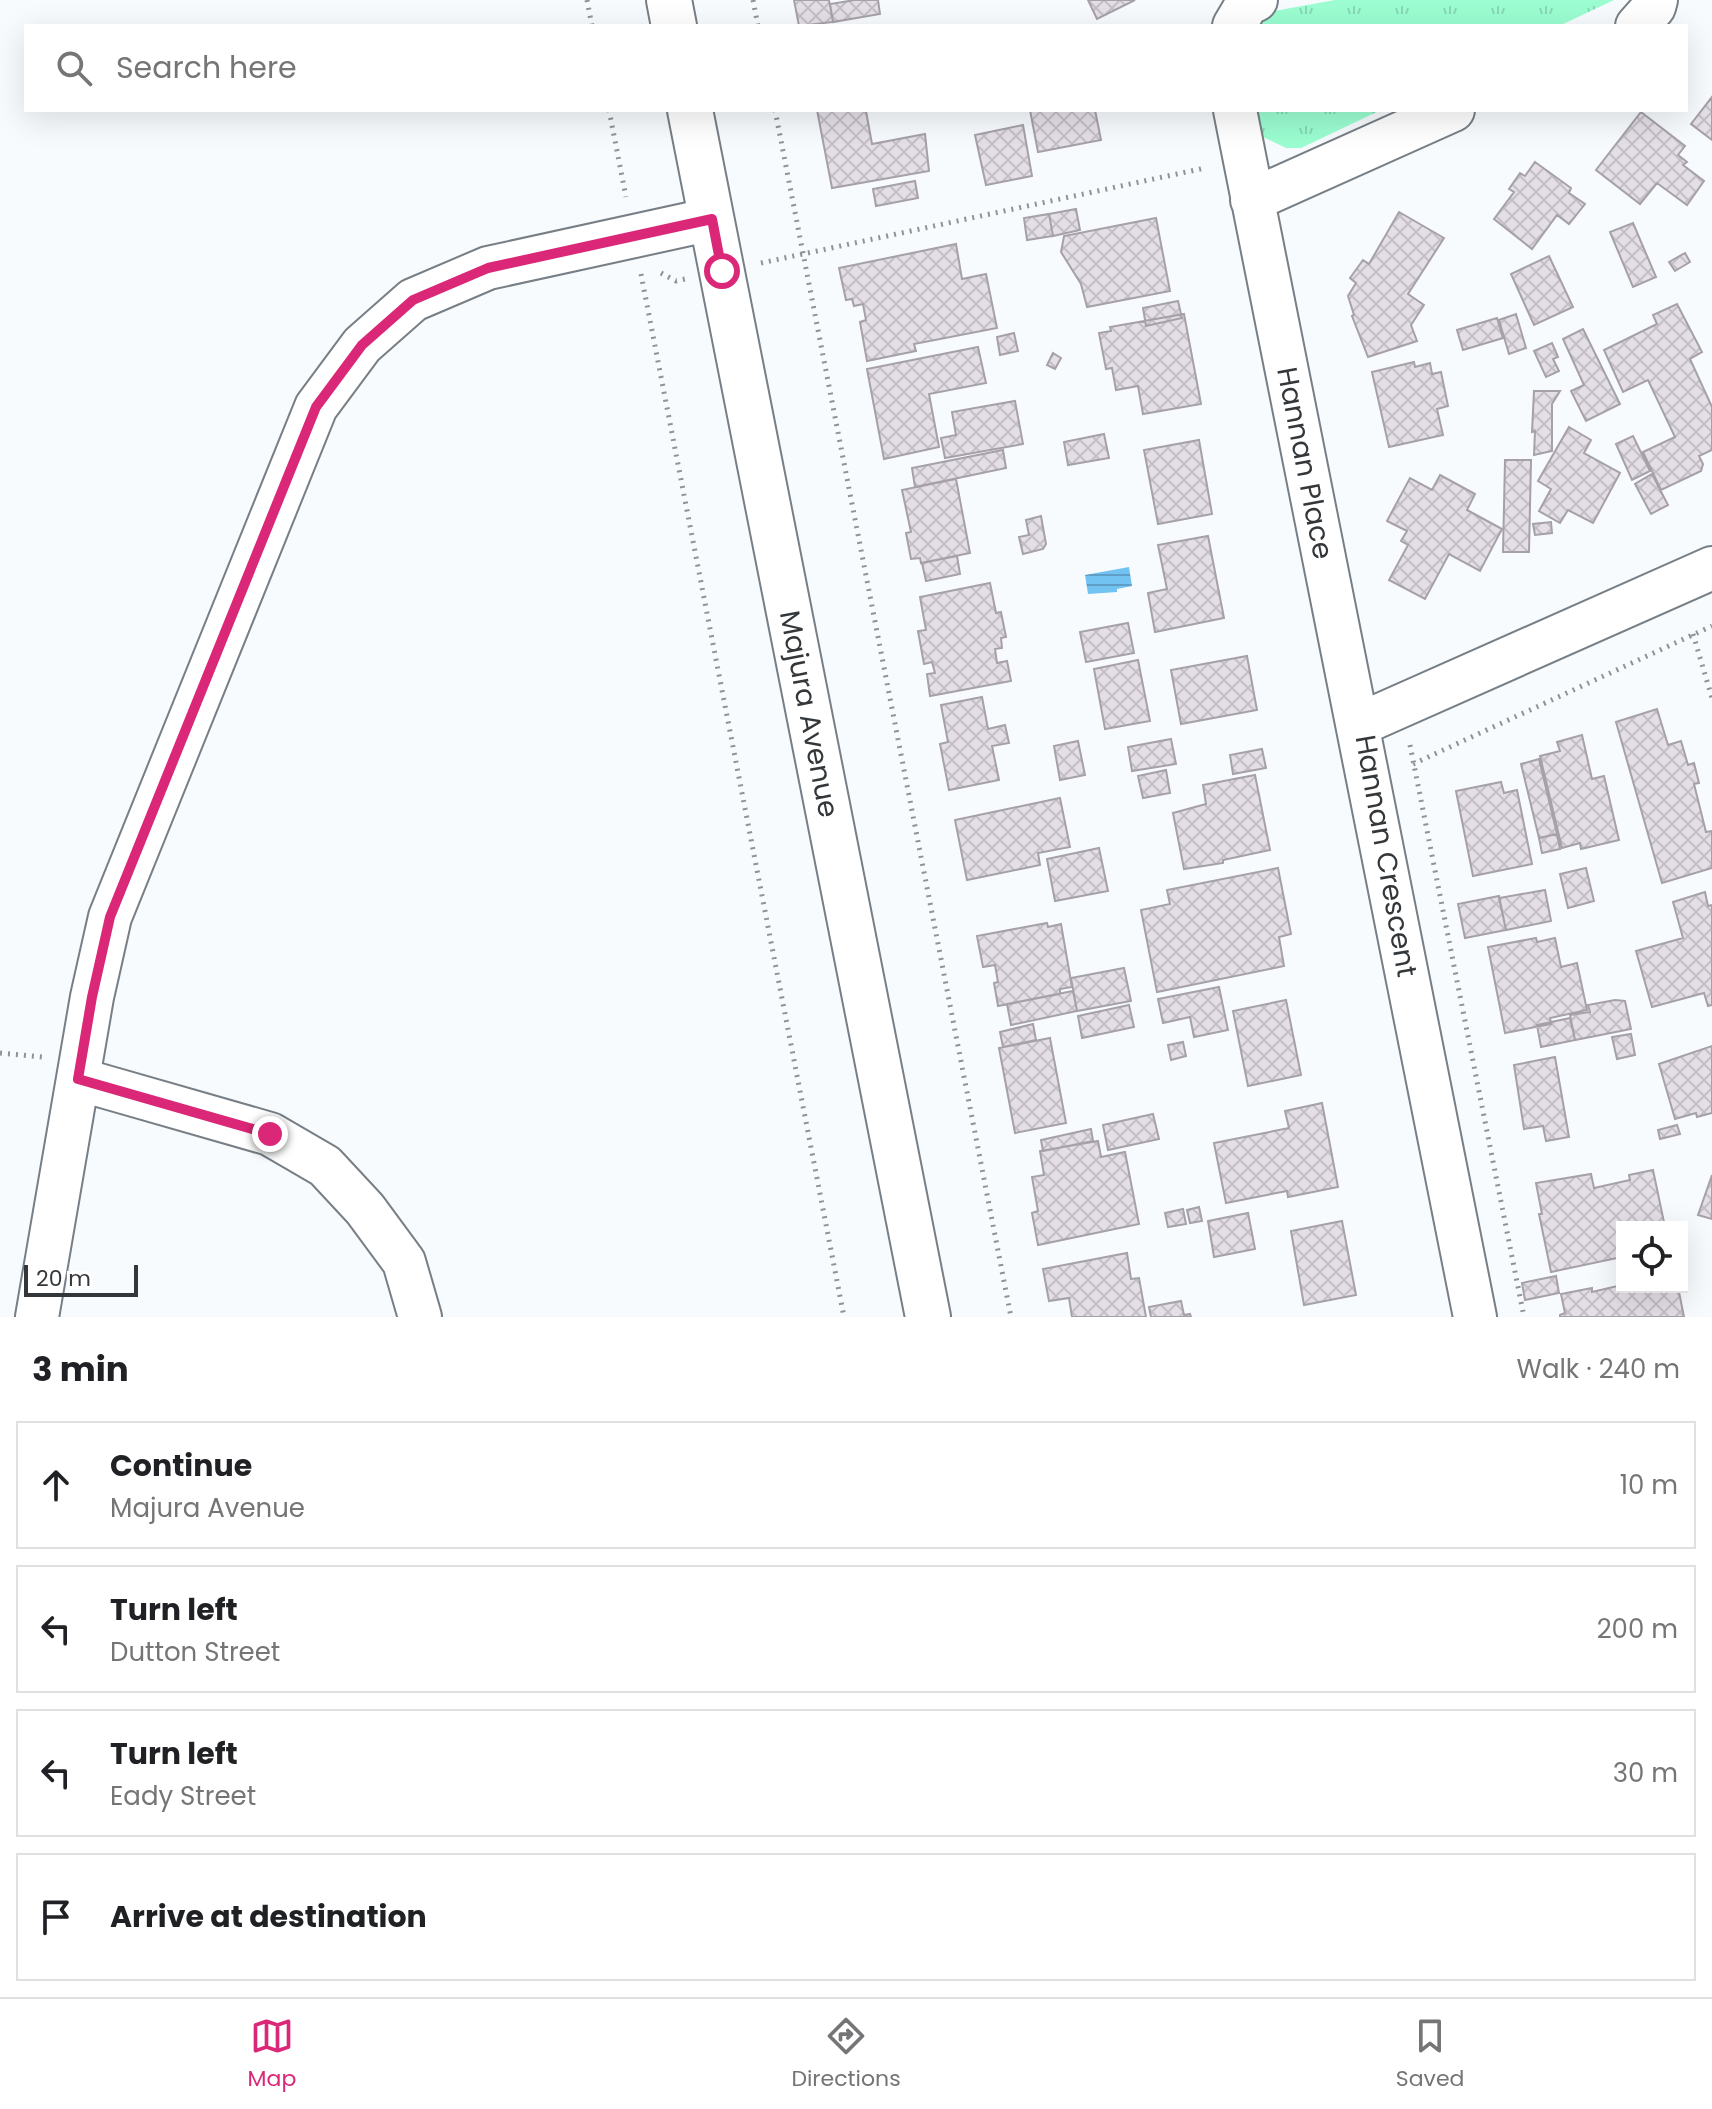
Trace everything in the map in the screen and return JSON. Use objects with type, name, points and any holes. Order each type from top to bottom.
[{"type":"main road","points":[[669,0],[674,24]]},
{"type":"main road","name":"Majura Avenue","points":[[690,112],[928,1317]]},
{"type":"street","points":[[1235,24],[1247,4],[1256,0]]},
{"type":"street","points":[[1639,24],[1654,7],[1656,0]]},
{"type":"street","name":"Hannan Place","points":[[1235,112],[1358,725]]},
{"type":"street","points":[[1252,200],[1449,112]]},
{"type":"street","points":[[37,1317],[92,997],[110,917],[316,407],[362,345],[413,300],[488,268],[633,262],[712,219]]},
{"type":"street","name":"Hannan Crescent","points":[[1475,1317],[1358,725],[1712,568]]},
{"type":"street","points":[[78,1079],[270,1134],[325,1166],[365,1209],[404,1262],[420,1317]]},
{"type":"path","points":[[587,0],[592,24]]},
{"type":"path","points":[[753,0],[758,24]]},
{"type":"path","points":[[609,112],[633,262],[844,1317]]},
{"type":"path","points":[[775,112],[1011,1317]]},
{"type":"path","points":[[676,281],[1245,159]]},
{"type":"path","points":[[1369,785],[1712,626]]},
{"type":"path","points":[[1693,634],[1712,698]]},
{"type":"path","points":[[1408,738],[1524,1317]]},
{"type":"green space","points":[[1335,0],[1614,0],[1563,24],[1253,24],[1269,12]]},
{"type":"green space","points":[[1250,112],[1377,112],[1301,148],[1286,148],[1259,135]]},
{"type":"water","points":[[1129,567],[1132,586],[1117,589],[1117,592],[1088,594],[1085,575]]},
{"type":"building","points":[[794,0],[829,0],[833,22],[799,24]]},
{"type":"building","points":[[878,0],[880,14],[833,22],[830,4]]},
{"type":"building","points":[[1088,0],[1135,0],[1097,19]]},
{"type":"building","points":[[1712,97],[1712,140],[1691,124]]},
{"type":"building","points":[[817,112],[866,112],[872,144],[925,134],[929,171],[832,188]]},
{"type":"building","points":[[1030,112],[1095,112],[1101,140],[1038,152]]},
{"type":"building","points":[[1641,112],[1685,146],[1678,155],[1687,162],[1683,165],[1704,181],[1687,205],[1657,183],[1640,204],[1596,170]]},
{"type":"building","points":[[1023,125],[1032,176],[986,185],[975,135]]},
{"type":"building","points":[[1535,162],[1571,188],[1569,193],[1585,204],[1569,224],[1557,215],[1532,249],[1494,219],[1514,192],[1509,189],[1520,173],[1525,176]]},
{"type":"building","points":[[915,181],[918,198],[876,206],[873,189]]},
{"type":"building","points":[[1076,209],[1080,230],[1053,236],[1049,214]]},
{"type":"building","points":[[1399,212],[1444,238],[1408,294],[1424,305],[1411,325],[1417,341],[1368,357],[1352,316],[1348,296],[1356,283],[1350,278],[1363,260],[1369,264]]},
{"type":"building","points":[[1049,214],[1053,236],[1027,240],[1024,218]]},
{"type":"building","points":[[1156,218],[1170,291],[1087,307],[1081,284],[1061,252],[1064,236]]},
{"type":"building","points":[[1633,223],[1656,277],[1633,287],[1610,232]]},
{"type":"building","points":[[956,244],[962,279],[986,274],[997,328],[914,344],[916,351],[867,361],[860,322],[866,320],[863,304],[854,306],[852,299],[846,300],[839,268]]},
{"type":"building","points":[[1685,253],[1690,262],[1675,271],[1669,262]]},
{"type":"building","points":[[1549,256],[1573,307],[1534,325],[1511,274]]},
{"type":"building","points":[[1178,301],[1182,318],[1146,326],[1143,308]]},
{"type":"building","points":[[1677,304],[1702,352],[1690,359],[1712,407],[1712,450],[1699,456],[1703,464],[1701,471],[1661,490],[1643,452],[1675,437],[1648,380],[1623,392],[1604,350],[1657,324],[1653,315]]},
{"type":"building","points":[[1184,314],[1201,404],[1143,414],[1138,386],[1116,390],[1112,368],[1106,369],[1099,333],[1111,331],[1110,327]]},
{"type":"building","points":[[1516,314],[1526,348],[1509,354],[1499,320]]},
{"type":"building","points":[[1497,318],[1503,338],[1463,350],[1457,330]]},
{"type":"building","points":[[1583,329],[1620,404],[1586,421],[1571,391],[1584,385],[1563,339]]},
{"type":"building","points":[[1014,333],[1018,351],[1000,355],[997,337]]},
{"type":"building","points":[[1552,343],[1558,357],[1553,359],[1559,371],[1546,377],[1534,351]]},
{"type":"building","points":[[978,347],[986,383],[929,394],[939,447],[884,459],[867,369]]},
{"type":"building","points":[[1053,353],[1061,358],[1055,369],[1047,365]]},
{"type":"building","points":[[1414,362],[1415,367],[1430,363],[1432,374],[1441,372],[1448,406],[1437,409],[1443,435],[1389,447],[1372,372]]},
{"type":"building","points":[[1534,391],[1560,391],[1552,404],[1552,451],[1534,455],[1535,431],[1532,432]]},
{"type":"building","points":[[1015,401],[1023,444],[945,458],[941,438],[956,435],[952,412]]},
{"type":"building","points":[[1569,427],[1591,440],[1584,453],[1620,473],[1593,523],[1568,510],[1560,523],[1539,511],[1551,489],[1538,481]]},
{"type":"building","points":[[1104,434],[1109,458],[1068,465],[1064,442]]},
{"type":"building","points":[[1633,436],[1650,471],[1632,480],[1616,444]]},
{"type":"building","points":[[1199,440],[1212,514],[1158,524],[1144,450]]},
{"type":"building","points":[[1003,450],[1006,468],[915,487],[912,468]]},
{"type":"building","points":[[1505,460],[1531,460],[1529,552],[1503,552]]},
{"type":"building","points":[[1652,474],[1668,505],[1651,514],[1635,484]]},
{"type":"building","points":[[1440,475],[1475,494],[1467,510],[1502,529],[1480,571],[1449,554],[1425,599],[1389,580],[1408,545],[1401,541],[1407,531],[1387,521],[1410,478],[1432,490]]},
{"type":"building","points":[[956,479],[970,553],[921,563],[920,558],[911,559],[906,533],[911,532],[902,490]]},
{"type":"building","points":[[1041,516],[1046,544],[1043,549],[1023,554],[1019,537],[1029,535],[1026,520]]},
{"type":"building","points":[[1551,522],[1552,533],[1535,535],[1533,524]]},
{"type":"building","points":[[1208,536],[1224,618],[1155,632],[1148,593],[1167,589],[1158,545]]},
{"type":"building","points":[[957,556],[960,574],[926,581],[922,563]]},
{"type":"building","points":[[990,583],[996,613],[1001,612],[1006,637],[1001,638],[1002,648],[995,649],[997,663],[1007,661],[1011,681],[930,696],[927,674],[935,673],[932,662],[924,664],[918,631],[926,630],[920,597]]},
{"type":"building","points":[[1128,623],[1134,653],[1086,662],[1080,632]]},
{"type":"building","points":[[1247,656],[1257,710],[1181,724],[1171,670]]},
{"type":"building","points":[[1138,660],[1150,721],[1105,729],[1094,669]]},
{"type":"building","points":[[982,697],[988,729],[1005,725],[1009,743],[992,746],[999,780],[949,790],[940,744],[948,742],[941,705]]},
{"type":"building","points":[[1657,709],[1668,745],[1681,741],[1688,765],[1694,763],[1699,783],[1694,784],[1706,832],[1712,831],[1712,868],[1662,883],[1616,722]]},
{"type":"building","points":[[1582,735],[1592,779],[1604,776],[1619,840],[1581,849],[1580,843],[1562,848],[1540,756],[1560,751],[1557,742]]},
{"type":"building","points":[[1171,739],[1176,764],[1132,771],[1128,747]]},
{"type":"building","points":[[1078,741],[1085,775],[1060,780],[1054,746]]},
{"type":"building","points":[[1262,749],[1266,768],[1233,774],[1230,755]]},
{"type":"building","points":[[1539,759],[1557,834],[1539,838],[1521,764]]},
{"type":"building","points":[[1166,770],[1170,793],[1143,798],[1138,776]]},
{"type":"building","points":[[1255,775],[1270,850],[1223,860],[1223,863],[1184,869],[1173,813],[1206,804],[1203,785]]},
{"type":"building","points":[[1501,782],[1504,793],[1517,790],[1532,864],[1473,876],[1456,791]]},
{"type":"building","points":[[1060,798],[1070,847],[1038,853],[1040,865],[967,880],[955,820]]},
{"type":"building","points":[[1557,834],[1560,849],[1542,853],[1539,838]]},
{"type":"building","points":[[1099,848],[1108,891],[1055,901],[1047,859]]},
{"type":"building","points":[[1278,868],[1291,934],[1279,937],[1284,966],[1157,992],[1141,910],[1170,904],[1167,890]]},
{"type":"building","points":[[1586,868],[1594,901],[1568,908],[1560,874]]},
{"type":"building","points":[[1545,890],[1551,921],[1506,930],[1499,898]]},
{"type":"building","points":[[1705,892],[1708,906],[1712,905],[1712,1005],[1708,1006],[1704,993],[1652,1007],[1636,951],[1683,938],[1673,902]]},
{"type":"building","points":[[1499,896],[1506,930],[1465,938],[1458,904]]},
{"type":"building","points":[[1047,923],[1048,927],[1061,924],[1072,987],[1060,989],[1060,994],[998,1006],[995,965],[983,967],[977,936]]},
{"type":"building","points":[[1536,938],[1537,942],[1555,938],[1561,967],[1577,963],[1587,1010],[1550,1018],[1551,1024],[1505,1033],[1488,947]]},
{"type":"building","points":[[1124,968],[1131,1001],[1077,1011],[1071,978]]},
{"type":"building","points":[[1219,987],[1228,1030],[1194,1037],[1190,1017],[1163,1023],[1158,999]]},
{"type":"building","points":[[1073,991],[1077,1011],[1011,1025],[1007,1004]]},
{"type":"building","points":[[1286,1000],[1301,1075],[1248,1086],[1233,1011]]},
{"type":"building","points":[[1625,1001],[1631,1029],[1575,1040],[1570,1015],[1590,1012],[1588,1005]]},
{"type":"building","points":[[1129,1005],[1134,1027],[1082,1038],[1078,1016]]},
{"type":"building","points":[[1570,1018],[1575,1040],[1541,1047],[1537,1025]]},
{"type":"building","points":[[1033,1024],[1036,1040],[1003,1047],[1000,1032]]},
{"type":"building","points":[[1631,1034],[1635,1055],[1617,1059],[1612,1037]]},
{"type":"building","points":[[1050,1038],[1066,1123],[1015,1133],[999,1048]]},
{"type":"building","points":[[1183,1042],[1186,1056],[1171,1060],[1168,1045]]},
{"type":"building","points":[[1712,1046],[1712,1113],[1697,1117],[1696,1113],[1675,1119],[1659,1064]]},
{"type":"building","points":[[1555,1057],[1569,1137],[1546,1141],[1543,1126],[1524,1129],[1514,1065]]},
{"type":"building","points":[[1322,1103],[1338,1187],[1288,1197],[1287,1191],[1226,1203],[1214,1143],[1289,1128],[1285,1111]]},
{"type":"building","points":[[1153,1114],[1159,1139],[1108,1150],[1103,1125]]},
{"type":"building","points":[[1677,1125],[1680,1134],[1660,1139],[1658,1130]]},
{"type":"building","points":[[1091,1129],[1093,1141],[1043,1151],[1041,1140]]},
{"type":"building","points":[[1098,1141],[1101,1157],[1125,1152],[1139,1224],[1038,1245],[1032,1213],[1038,1211],[1032,1177],[1044,1175],[1040,1151]]},
{"type":"building","points":[[1653,1170],[1664,1221],[1616,1221],[1616,1258],[1551,1272],[1536,1183],[1591,1174],[1594,1188],[1630,1180],[1629,1175]]},
{"type":"building","points":[[1712,1175],[1712,1219],[1698,1215]]},
{"type":"building","points":[[1199,1207],[1202,1221],[1190,1223],[1187,1210]]},
{"type":"building","points":[[1183,1209],[1186,1224],[1168,1227],[1165,1213]]},
{"type":"building","points":[[1248,1213],[1255,1249],[1214,1257],[1208,1221]]},
{"type":"building","points":[[1342,1221],[1356,1295],[1304,1305],[1291,1231]]},
{"type":"building","points":[[1127,1253],[1131,1279],[1139,1278],[1146,1317],[1072,1317],[1069,1298],[1049,1301],[1043,1269]]},
{"type":"building","points":[[1556,1276],[1559,1293],[1525,1300],[1522,1283]]},
{"type":"building","points":[[1616,1286],[1616,1293],[1679,1293],[1684,1317],[1560,1317],[1565,1313],[1561,1294],[1592,1288],[1592,1292]]},
{"type":"building","points":[[1181,1301],[1184,1315],[1190,1314],[1191,1317],[1151,1317],[1149,1307]]},
{"type":"route","points":[[270,1134],[78,1079],[110,917],[316,407],[362,345],[413,300],[488,268],[712,219],[722,271]]}]
